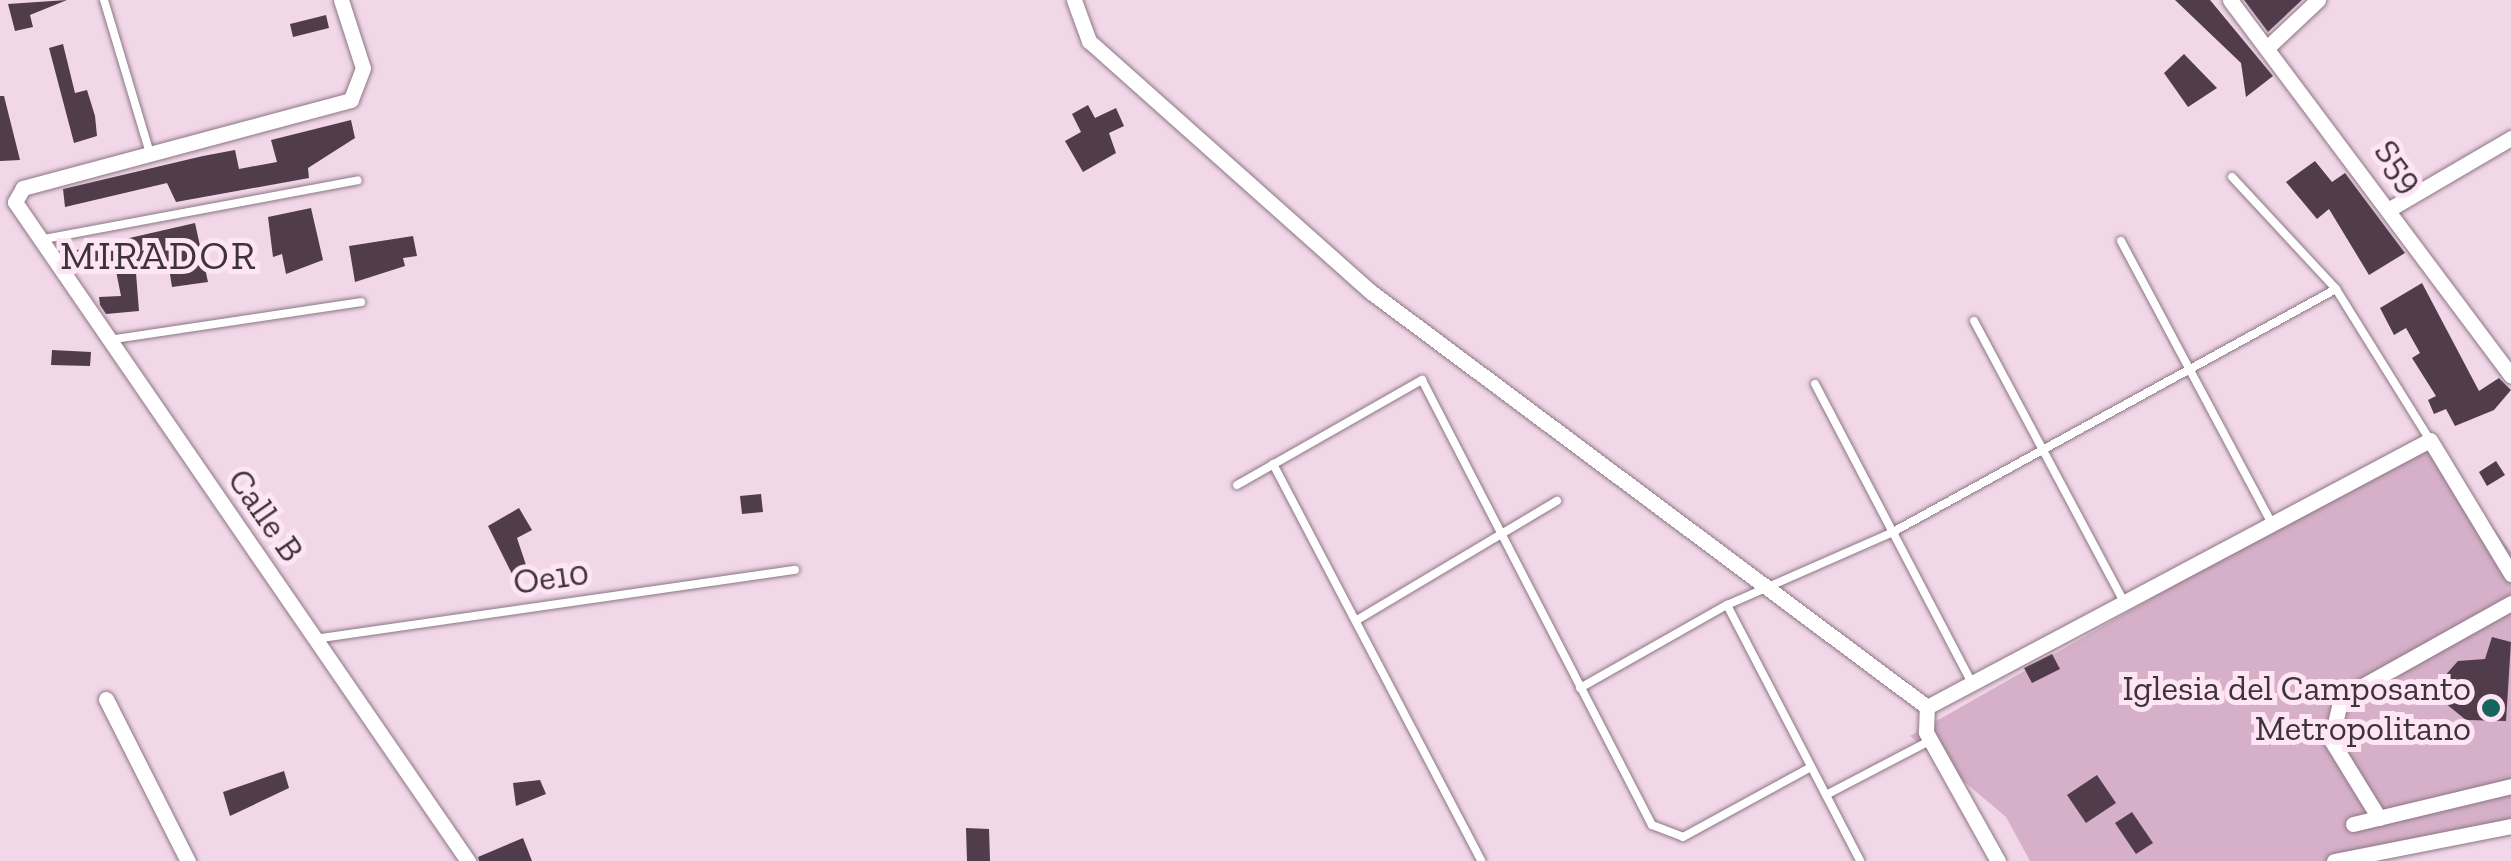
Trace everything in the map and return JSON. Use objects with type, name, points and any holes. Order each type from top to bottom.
[{"type":"street","points":[[152,158],[351,100],[363,68],[341,0]]},
{"type":"street","points":[[1074,0],[1089,40],[1371,292],[1762,589],[1926,707],[1931,740],[1993,859]]},
{"type":"street","name":"S59","points":[[2230,0],[2270,45],[2393,207],[2511,376]]},
{"type":"street","points":[[2270,45],[2318,0]]},
{"type":"street","points":[[2393,207],[2511,138]]},
{"type":"street","name":"Calle B","points":[[152,158],[23,188],[15,202],[468,861]]},
{"type":"street","points":[[1926,707],[2430,440],[2511,574]]},
{"type":"street","points":[[2379,818],[2331,740],[2341,698],[2511,603]]},
{"type":"street","points":[[106,699],[188,861]]},
{"type":"street","points":[[2353,824],[2511,786]]},
{"type":"street","points":[[2334,861],[2511,826]]},
{"type":"lane","points":[[104,0],[152,158]]},
{"type":"lane","points":[[2232,178],[2336,289],[2430,440]]},
{"type":"lane","points":[[39,240],[358,180]]},
{"type":"lane","points":[[2121,241],[2272,524]]},
{"type":"lane","points":[[1580,688],[1726,604],[1893,532],[2336,289]]},
{"type":"lane","points":[[108,340],[361,302]]},
{"type":"lane","points":[[1974,321],[2124,602]]},
{"type":"lane","points":[[1237,485],[1422,380],[1580,688],[1666,838],[1811,767]]},
{"type":"lane","points":[[1815,384],[1972,683]]},
{"type":"lane","points":[[1273,464],[1481,861]]},
{"type":"lane","points":[[1357,620],[1503,538],[1557,501]]},
{"type":"lane","name":"Oe10","points":[[316,639],[795,570]]},
{"type":"lane","points":[[1726,604],[1860,861]]},
{"type":"lane","points":[[1826,795],[1931,740]]},
{"type":"shaded area","points":[[2430,440],[2511,552],[2511,826],[2334,861],[2030,861],[2006,817],[1910,736]]},
{"type":"building","points":[[67,0],[30,15],[33,27],[15,31],[8,4]]},
{"type":"building","points":[[2175,0],[2210,0],[2273,76],[2246,97],[2241,63]]},
{"type":"building","points":[[2244,0],[2302,0],[2268,32]]},
{"type":"building","points":[[326,15],[329,28],[293,37],[290,24]]},
{"type":"building","points":[[63,44],[75,93],[87,90],[95,116],[97,136],[74,143],[49,48]]},
{"type":"building","points":[[2184,54],[2217,88],[2188,107],[2164,73]]},
{"type":"building","points":[[0,96],[4,96],[20,160],[0,161]]},
{"type":"building","points":[[1088,105],[1095,118],[1116,108],[1124,126],[1109,133],[1116,153],[1083,172],[1065,141],[1081,132],[1072,114]]},
{"type":"building","points":[[351,120],[355,138],[308,168],[309,178],[176,202],[167,183],[65,207],[63,189],[203,156],[235,150],[239,169],[277,162],[271,140]]},
{"type":"building","points":[[2315,161],[2332,182],[2345,173],[2405,253],[2369,275],[2329,209],[2317,219],[2286,182]]},
{"type":"building","points":[[311,208],[323,260],[286,274],[282,254],[273,257],[268,217]]},
{"type":"building","points":[[195,223],[208,282],[172,287],[169,268],[136,273],[139,311],[106,314],[100,305],[99,297],[121,296],[114,261],[75,269],[64,253]]},
{"type":"building","points":[[413,236],[417,256],[403,258],[405,266],[355,282],[349,246]]},
{"type":"building","points":[[2422,283],[2479,391],[2499,378],[2511,390],[2494,410],[2455,426],[2446,409],[2434,414],[2428,400],[2436,396],[2412,358],[2420,353],[2406,328],[2394,335],[2380,308]]},
{"type":"building","points":[[52,350],[91,352],[90,366],[51,365]]},
{"type":"building","points":[[2496,461],[2505,475],[2487,486],[2479,472]]},
{"type":"building","points":[[761,494],[763,512],[742,514],[740,496]]},
{"type":"building","points":[[519,508],[532,530],[517,538],[529,574],[515,580],[488,526]]},
{"type":"building","points":[[2492,637],[2511,642],[2506,721],[2466,720],[2445,703],[2442,679],[2458,661],[2485,659]]},
{"type":"building","points":[[2052,654],[2060,669],[2032,683],[2024,668]]},
{"type":"building","points":[[284,771],[289,788],[230,816],[223,792]]},
{"type":"building","points":[[2097,775],[2116,803],[2086,823],[2067,795]]},
{"type":"building","points":[[540,780],[546,794],[516,806],[513,783]]},
{"type":"building","points":[[2132,812],[2153,843],[2136,854],[2115,823]]},
{"type":"building","points":[[966,828],[989,829],[990,861],[967,861]]},
{"type":"building","points":[[523,838],[532,861],[479,861],[478,857]]},
{"type":"place","name":"Iglesia del Camposanto Metropolitano","points":[[2491,708]]},
{"type":"district","name":"MIRADOR","points":[[159,255]]}]
